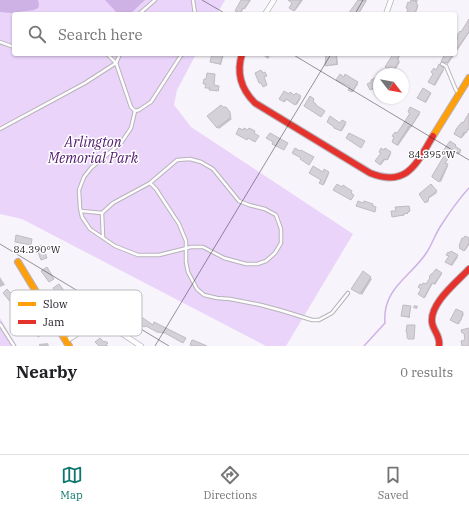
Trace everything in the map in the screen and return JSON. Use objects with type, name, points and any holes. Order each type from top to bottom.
[{"type":"street","points":[[266,12],[274,0]]},
{"type":"street","points":[[387,12],[391,0]]},
{"type":"street","points":[[242,56],[239,72],[240,81],[246,93],[255,103],[370,173],[381,178],[399,177],[410,171],[415,166],[469,78]]},
{"type":"street","points":[[18,262],[35,290]]},
{"type":"street","points":[[439,346],[440,340],[434,330],[432,322],[433,314],[439,302],[469,269]]},
{"type":"street","points":[[67,344],[78,336]]},
{"type":"street","points":[[124,336],[141,346]]},
{"type":"lane","points":[[142,12],[155,0]]},
{"type":"lane","points":[[193,0],[195,12]]},
{"type":"lane","points":[[0,42],[12,46]]},
{"type":"lane","points":[[109,56],[116,63],[131,107],[135,111]]},
{"type":"lane","points":[[0,129],[85,83],[116,63],[119,56]]},
{"type":"lane","points":[[135,111],[151,102],[181,56]]},
{"type":"lane","points":[[442,64],[446,66],[459,94]]},
{"type":"lane","points":[[81,211],[102,213],[113,203],[150,183],[177,160],[190,159],[201,162],[212,169],[239,200],[249,205],[265,209],[276,215],[281,229],[281,243],[275,253],[266,261],[257,264],[246,264],[224,258],[203,247],[186,248],[159,255],[138,255],[115,246],[90,229],[82,216],[81,211],[80,190],[84,177],[91,168],[121,143],[131,128],[135,111]]},
{"type":"lane","points":[[150,183],[156,189],[179,224],[186,241],[187,267],[192,282],[200,292],[208,296],[261,305],[312,320],[319,320],[332,313],[348,293]]},
{"type":"lane","points":[[102,213],[103,237]]},
{"type":"lane","points":[[0,324],[13,346]]},
{"type":"green space","name":"Arlington Memorial Park","points":[[0,0],[225,0],[218,12],[12,12],[12,56],[195,56],[177,90],[174,105],[191,127],[353,234],[286,346],[266,346],[22,219],[0,214]]},
{"type":"green space","points":[[0,318],[17,346],[0,346]]},
{"type":"shaded area","points":[[0,0],[38,0],[38,8],[34,10],[11,13],[0,12]]},
{"type":"shaded area","points":[[105,0],[145,0],[132,12],[116,12]]},
{"type":"building","points":[[241,0],[250,0],[241,12],[235,11]]},
{"type":"building","points":[[288,0],[301,0],[294,11],[289,8],[292,3]]},
{"type":"building","points":[[358,0],[366,1],[359,12],[349,12]]},
{"type":"building","points":[[411,0],[417,2],[416,4],[418,5],[415,12],[407,12],[408,9],[406,8],[408,2],[410,3]]},
{"type":"building","points":[[469,19],[469,32],[457,48],[457,36],[460,31],[461,32]]},
{"type":"building","points":[[212,56],[222,56],[220,64],[210,62]]},
{"type":"building","points":[[326,56],[336,56],[337,64],[325,66]]},
{"type":"building","points":[[392,56],[399,56],[397,59],[399,60],[395,68],[385,67]]},
{"type":"building","points":[[444,56],[452,56],[447,63],[441,61]]},
{"type":"building","points":[[439,64],[444,68],[434,85],[428,82],[433,74],[431,72],[434,68],[436,70]]},
{"type":"building","points":[[261,70],[263,73],[265,72],[267,76],[264,77],[267,85],[263,87],[261,83],[259,83],[255,73]]},
{"type":"building","points":[[207,73],[215,74],[214,85],[219,86],[218,91],[205,88],[206,84],[203,84]]},
{"type":"building","points":[[340,74],[344,77],[345,74],[358,82],[352,92],[348,90],[350,87],[336,80]]},
{"type":"building","points":[[373,79],[373,88],[370,90],[367,84],[371,82]]},
{"type":"building","points":[[423,88],[431,93],[425,102],[417,98]]},
{"type":"building","points":[[284,91],[289,94],[290,92],[294,95],[296,93],[301,96],[295,105],[286,99],[284,102],[279,99]]},
{"type":"building","points":[[310,96],[314,99],[313,102],[316,105],[325,111],[321,117],[304,106]]},
{"type":"building","points":[[221,105],[226,107],[230,112],[231,117],[217,128],[207,116]]},
{"type":"building","points":[[410,107],[420,112],[397,145],[392,142],[394,137],[392,136],[395,132],[397,133],[402,126],[410,113],[408,112]]},
{"type":"building","points":[[469,113],[469,128],[466,133],[464,132],[461,138],[454,134],[456,129],[462,122],[463,123]]},
{"type":"building","points":[[330,116],[340,123],[342,120],[346,122],[341,131],[334,128],[327,122]]},
{"type":"building","points":[[239,128],[248,130],[249,128],[255,131],[254,133],[259,136],[255,142],[248,138],[247,140],[236,134]]},
{"type":"building","points":[[270,133],[288,143],[284,150],[272,144],[273,142],[266,138]]},
{"type":"building","points":[[349,133],[365,141],[361,148],[346,138]]},
{"type":"building","points":[[450,141],[461,150],[458,154],[453,151],[445,163],[448,164],[439,182],[432,176],[444,156],[442,155],[443,151]]},
{"type":"building","points":[[295,148],[314,157],[309,165],[292,153]]},
{"type":"building","points":[[381,148],[384,150],[385,148],[391,152],[387,160],[384,159],[380,165],[375,161],[381,153],[379,152]]},
{"type":"building","points":[[313,166],[323,172],[324,169],[329,172],[323,185],[319,183],[321,180],[309,173]]},
{"type":"building","points":[[337,184],[342,187],[343,185],[352,191],[351,193],[354,195],[351,200],[333,190]]},
{"type":"building","points":[[431,184],[437,191],[428,198],[429,199],[425,203],[419,194]]},
{"type":"building","points":[[358,201],[373,204],[373,206],[376,207],[375,212],[356,206]]},
{"type":"building","points":[[409,206],[410,211],[408,213],[392,217],[391,211],[396,211],[395,207]]},
{"type":"building","points":[[16,235],[32,239],[31,245],[15,242]]},
{"type":"building","points":[[465,236],[469,238],[469,243],[464,251],[459,248],[459,246],[462,238]]},
{"type":"building","points":[[42,245],[47,258],[41,260],[36,247]]},
{"type":"building","points":[[451,251],[458,255],[451,265],[445,262],[449,256],[446,255]]},
{"type":"building","points":[[47,267],[54,279],[49,282],[41,271]]},
{"type":"building","points":[[436,269],[442,273],[434,284],[432,283],[424,298],[418,294],[421,289],[418,287],[420,284],[426,284],[431,274]]},
{"type":"building","points":[[363,271],[371,277],[360,294],[351,289]]},
{"type":"building","points":[[59,284],[64,290],[54,290],[53,288]]},
{"type":"building","points":[[7,289],[10,292],[10,301],[3,293]]},
{"type":"building","points":[[403,305],[411,306],[409,317],[401,316]]},
{"type":"building","points":[[456,309],[463,312],[461,320],[458,324],[450,320]]},
{"type":"building","points":[[142,317],[153,325],[154,322],[186,338],[183,343],[165,333],[157,332],[146,326],[144,327],[142,326]]},
{"type":"building","points":[[407,325],[415,325],[414,339],[408,339],[407,337]]},
{"type":"building","points":[[469,328],[469,346],[462,346],[461,341],[465,340],[464,333],[462,333],[461,330]]},
{"type":"building","points":[[100,338],[104,342],[105,341],[108,343],[106,345],[108,346],[99,346],[95,342]]},
{"type":"building","points":[[193,340],[207,346],[190,345]]},
{"type":"waterway","points":[[364,346],[385,323],[385,311],[393,292],[427,252],[443,222],[469,188]]},
{"type":"traffic: slow","points":[[433,136],[469,78]]},
{"type":"traffic: slow","points":[[18,262],[35,290]]},
{"type":"traffic: slow","points":[[63,336],[69,346]]},
{"type":"traffic: jam","points":[[241,56],[240,61],[241,80],[246,92],[255,103],[370,173],[383,177],[402,175],[416,164],[433,136]]},
{"type":"traffic: jam","points":[[439,346],[439,339],[432,322],[435,308],[445,293],[469,269]]}]
